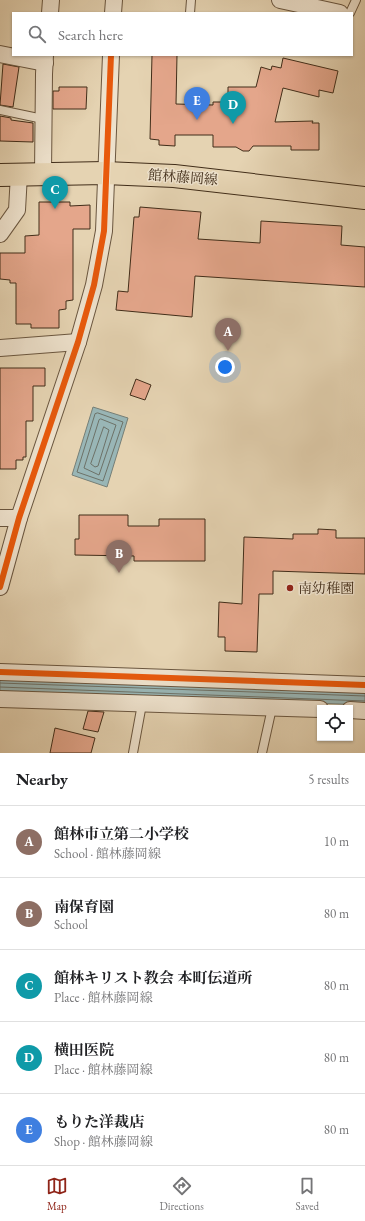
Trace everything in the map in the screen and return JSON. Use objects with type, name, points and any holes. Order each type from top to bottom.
[{"type":"main road","name":"館林藤岡線","points":[[9,174],[105,173],[174,176],[365,198]]},
{"type":"street","points":[[50,12],[51,0]]},
{"type":"street","points":[[113,12],[114,0]]},
{"type":"street","points":[[280,0],[335,12]]},
{"type":"street","points":[[0,54],[12,55]]},
{"type":"street","points":[[18,56],[45,59],[43,173]]},
{"type":"street","points":[[0,587],[19,518],[78,342],[94,285],[104,231],[105,173],[111,56]]},
{"type":"street","points":[[0,234],[17,210],[9,174]]},
{"type":"street","points":[[0,348],[78,342]]},
{"type":"street","points":[[0,518],[19,518]]},
{"type":"street","points":[[0,672],[365,685]]},
{"type":"street","points":[[0,699],[317,709]]},
{"type":"street","points":[[353,710],[365,711]]},
{"type":"lane","points":[[190,12],[191,0]]},
{"type":"lane","points":[[350,12],[356,0]]},
{"type":"lane","points":[[0,110],[43,119]]},
{"type":"lane","points":[[133,753],[142,704]]},
{"type":"lane","points":[[262,753],[272,708]]},
{"type":"water","points":[[93,407],[128,418],[107,487],[72,475]]},
{"type":"water","points":[[0,679],[365,692],[365,705],[0,691]]},
{"type":"building","points":[[152,56],[177,56],[176,104],[213,105],[213,102],[228,102],[228,87],[256,87],[261,67],[271,70],[272,66],[281,68],[283,58],[338,71],[333,93],[319,90],[319,97],[283,88],[275,122],[313,121],[312,123],[319,123],[319,150],[291,150],[291,146],[253,146],[249,151],[243,151],[236,147],[213,147],[213,135],[175,135],[175,146],[159,145],[159,140],[150,139]]},
{"type":"building","points":[[3,64],[19,67],[13,107],[0,105]]},
{"type":"building","points":[[59,87],[87,87],[86,109],[53,109],[53,91],[59,91]]},
{"type":"building","points":[[0,116],[11,118],[11,120],[33,123],[33,142],[0,141]]},
{"type":"building","points":[[39,202],[70,202],[70,206],[90,205],[90,229],[73,229],[73,300],[66,301],[66,309],[59,310],[59,328],[31,328],[31,324],[16,324],[16,283],[10,283],[10,280],[0,279],[0,253],[25,253],[25,236],[39,235]]},
{"type":"building","points":[[140,207],[201,212],[198,239],[260,243],[261,221],[342,226],[341,245],[365,247],[365,287],[195,276],[192,317],[116,310],[118,291],[128,292],[134,217],[139,217]]},
{"type":"building","points":[[0,368],[45,368],[45,386],[33,386],[33,421],[26,421],[26,457],[23,457],[23,460],[16,460],[16,469],[0,469]]},
{"type":"building","points":[[136,379],[151,385],[145,400],[130,395]]},
{"type":"building","points":[[79,515],[128,515],[128,526],[159,526],[159,519],[205,519],[205,561],[134,561],[134,556],[75,555],[75,539],[79,539]]},
{"type":"building","points":[[318,529],[336,530],[336,538],[365,538],[365,574],[273,571],[273,594],[259,594],[257,652],[225,651],[225,637],[218,637],[219,602],[242,604],[244,537],[293,539],[293,534],[318,534]]},
{"type":"building","points":[[88,711],[104,712],[98,732],[83,729]]},
{"type":"building","points":[[55,728],[95,738],[91,753],[50,753]]},
{"type":"cycle path","points":[[0,587],[19,518],[78,342],[94,285],[104,231],[111,56]]},
{"type":"cycle path","points":[[0,672],[365,685]]},
{"type":"place","name":"もりた洋裁店","points":[[197,120]]},
{"type":"place","name":"横田医院","points":[[233,124]]},
{"type":"place","name":"館林キリスト教会 本町伝道所","points":[[55,209]]},
{"type":"place","name":"館林市立第二小学校","points":[[228,351]]},
{"type":"place","name":"南保育園","points":[[119,573]]},
{"type":"place","name":"南幼稚園","points":[[290,588]]}]
